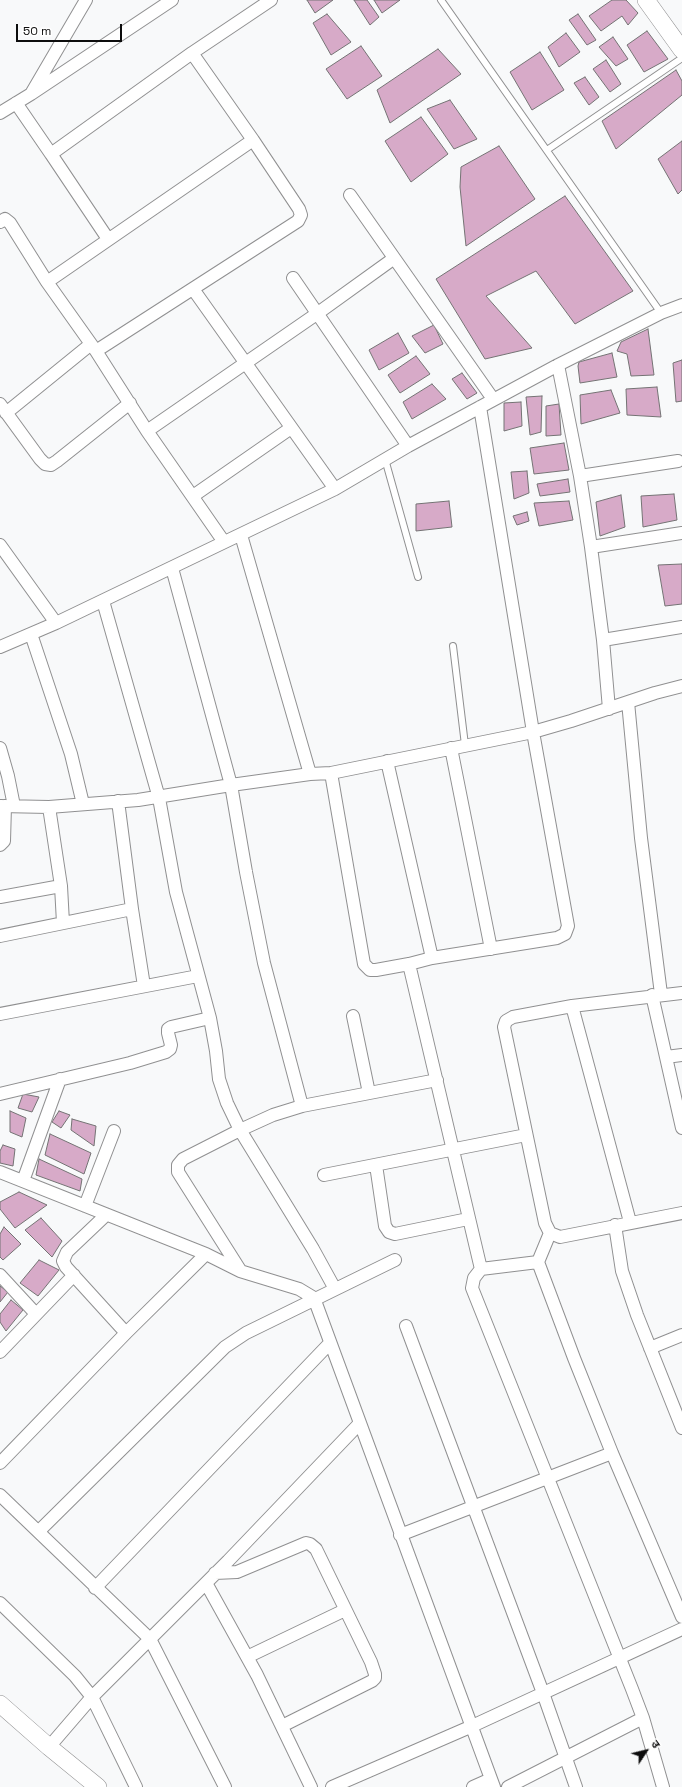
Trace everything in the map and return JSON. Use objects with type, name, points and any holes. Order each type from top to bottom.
[{"type":"street","points":[[31,94],[86,0]]},
{"type":"street","points":[[0,114],[172,0]]},
{"type":"street","points":[[52,154],[192,54],[271,0]]},
{"type":"street","points":[[646,0],[682,50]]},
{"type":"street","points":[[130,403],[57,462],[51,464],[45,464],[40,459],[3,409],[93,348],[193,289],[298,221],[301,215],[299,209],[253,140],[192,54]]},
{"type":"street","points":[[16,104],[52,154],[108,239]]},
{"type":"street","points":[[47,282],[253,140]]},
{"type":"street","points":[[350,195],[393,259],[493,399]]},
{"type":"street","points":[[0,222],[5,219],[10,223],[47,282],[224,542]]},
{"type":"street","points":[[147,431],[318,313],[393,259]]},
{"type":"street","points":[[293,278],[408,446]]},
{"type":"street","points":[[193,289],[335,489]]},
{"type":"street","points":[[0,647],[103,601],[335,489],[385,459],[493,399],[661,313],[682,305]]},
{"type":"street","points":[[558,365],[580,476],[591,547],[603,640],[609,709]]},
{"type":"street","points":[[331,773],[364,964],[370,970],[409,964],[432,958],[557,938],[565,934],[568,926],[533,732],[480,406]]},
{"type":"street","points":[[193,496],[291,428]]},
{"type":"street","points":[[580,476],[678,461]]},
{"type":"street","points":[[591,547],[682,534]]},
{"type":"street","points":[[241,535],[310,774]]},
{"type":"street","points":[[0,545],[56,623]]},
{"type":"street","points":[[172,568],[231,785],[264,963],[302,1106]]},
{"type":"street","points":[[103,601],[159,798],[176,892],[210,1018],[219,1079],[227,1103],[240,1130],[313,1249],[335,1289]]},
{"type":"street","points":[[603,640],[682,627]]},
{"type":"street","points":[[31,634],[71,754],[82,804]]},
{"type":"street","points":[[7,806],[49,807],[159,798],[231,785],[310,774],[331,773],[533,732],[682,686]]},
{"type":"street","points":[[628,702],[657,995],[666,1057],[682,1128]]},
{"type":"street","points":[[451,748],[491,949]]},
{"type":"street","points":[[0,751],[7,806],[4,841],[0,845]]},
{"type":"street","points":[[386,761],[432,958]]},
{"type":"street","points":[[118,801],[144,986]]},
{"type":"street","points":[[49,807],[61,886],[63,923]]},
{"type":"street","points":[[0,897],[61,886]]},
{"type":"street","points":[[0,936],[132,909]]},
{"type":"street","points":[[409,964],[481,1269]]},
{"type":"street","points":[[0,1014],[198,976]]},
{"type":"street","points":[[682,992],[572,1006],[513,1017],[506,1021],[504,1027],[545,1223],[550,1233],[560,1237],[630,1222],[682,1213]]},
{"type":"street","points":[[572,1006],[630,1222]]},
{"type":"street","points":[[353,1016],[370,1093]]},
{"type":"street","points":[[0,1094],[130,1063],[166,1052],[170,1049],[171,1045],[168,1029],[210,1018]]},
{"type":"street","points":[[666,1057],[682,1055]]},
{"type":"street","points":[[23,1181],[60,1079]]},
{"type":"street","points":[[240,1271],[178,1172],[178,1165],[183,1159],[273,1115],[302,1106],[437,1080]]},
{"type":"street","points":[[85,1206],[114,1131]]},
{"type":"street","points":[[324,1175],[526,1135]]},
{"type":"street","points":[[376,1165],[385,1226],[389,1232],[396,1234],[468,1219]]},
{"type":"street","points":[[0,1172],[206,1254],[240,1271],[299,1289],[314,1298],[470,1727],[492,1783],[473,1787]]},
{"type":"street","points":[[106,1215],[67,1252],[63,1261],[126,1334]]},
{"type":"street","points":[[615,1225],[622,1271],[650,1348],[682,1428]]},
{"type":"street","points":[[550,1233],[538,1262],[612,1453],[682,1617]]},
{"type":"street","points":[[0,1463],[206,1254]]},
{"type":"street","points":[[39,1531],[225,1347],[246,1333],[314,1298],[395,1260]]},
{"type":"street","points":[[538,1262],[481,1269],[474,1278],[472,1288],[643,1718],[660,1786]]},
{"type":"street","points":[[0,1275],[36,1314]]},
{"type":"street","points":[[0,1352],[74,1275]]},
{"type":"street","points":[[406,1326],[475,1507],[576,1787]]},
{"type":"street","points":[[650,1348],[682,1335]]},
{"type":"street","points":[[95,1588],[330,1343]]},
{"type":"street","points":[[48,1747],[92,1697],[206,1583],[360,1423]]},
{"type":"street","points":[[400,1535],[612,1453]]},
{"type":"street","points":[[0,1495],[39,1531],[95,1588],[150,1639],[225,1787]]},
{"type":"street","points":[[215,1572],[236,1572],[306,1544],[310,1544],[316,1549],[370,1662],[375,1674],[375,1678],[372,1681],[282,1726]]},
{"type":"street","points":[[206,1583],[247,1657],[311,1787]]},
{"type":"street","points":[[0,1603],[75,1676],[92,1697],[136,1787]]},
{"type":"street","points":[[247,1657],[345,1610]]},
{"type":"street","points":[[332,1787],[470,1727],[682,1629]]},
{"type":"street","points":[[0,1704],[48,1747],[98,1787]]},
{"type":"street","points":[[508,1787],[643,1718]]},
{"type":"lane","points":[[441,0],[661,313]]},
{"type":"lane","points":[[547,150],[682,58]]},
{"type":"lane","points":[[385,459],[418,577]]},
{"type":"lane","points":[[453,646],[465,745]]},
{"type":"building","points":[[307,0],[333,0],[315,13]]},
{"type":"building","points":[[354,0],[367,0],[379,17],[370,25]]},
{"type":"building","points":[[374,0],[400,0],[382,13]]},
{"type":"building","points":[[612,0],[626,0],[638,13],[628,25],[622,16],[601,31],[589,16]]},
{"type":"building","points":[[327,14],[351,42],[331,55],[313,23]]},
{"type":"building","points":[[578,14],[596,40],[587,45],[569,20]]},
{"type":"building","points":[[647,31],[668,59],[644,72],[627,45]]},
{"type":"building","points":[[566,33],[580,52],[559,67],[548,47]]},
{"type":"building","points":[[613,37],[628,59],[616,66],[599,47]]},
{"type":"building","points":[[361,46],[382,76],[347,99],[326,69]]},
{"type":"building","points":[[438,49],[461,74],[390,123],[377,90]]},
{"type":"building","points":[[540,52],[564,90],[532,110],[510,72]]},
{"type":"building","points":[[606,60],[621,84],[610,92],[593,69]]},
{"type":"building","points":[[676,70],[682,81],[682,95],[616,149],[602,121]]},
{"type":"building","points":[[585,77],[599,97],[589,105],[574,83]]},
{"type":"building","points":[[450,100],[477,139],[454,149],[427,109]]},
{"type":"building","points":[[421,117],[448,154],[411,182],[385,141]]},
{"type":"building","points":[[682,141],[682,190],[678,194],[658,159]]},
{"type":"building","points":[[499,146],[535,199],[466,246],[460,187],[461,167]]},
{"type":"building","points":[[565,196],[633,291],[575,324],[536,271],[486,296],[532,348],[485,359],[436,279]]},
{"type":"building","points":[[434,325],[443,344],[425,353],[412,336]]},
{"type":"building","points":[[648,329],[654,375],[631,376],[627,354],[617,351],[621,342]]},
{"type":"building","points":[[398,333],[409,353],[379,370],[369,350]]},
{"type":"building","points":[[612,353],[617,377],[580,383],[579,362]]},
{"type":"building","points":[[416,356],[430,374],[400,393],[388,375]]},
{"type":"building","points":[[682,360],[682,401],[676,402],[673,363]]},
{"type":"building","points":[[462,373],[477,393],[467,399],[452,379]]},
{"type":"building","points":[[432,384],[446,399],[412,419],[403,402]]},
{"type":"building","points":[[657,387],[661,417],[627,415],[626,389]]},
{"type":"building","points":[[611,390],[620,413],[581,424],[580,395]]},
{"type":"building","points":[[542,396],[541,432],[530,435],[526,397]]},
{"type":"building","points":[[521,402],[522,426],[504,431],[504,403]]},
{"type":"building","points":[[559,404],[561,435],[546,436],[546,406]]},
{"type":"building","points":[[564,443],[569,470],[534,474],[530,448]]},
{"type":"building","points":[[527,471],[529,493],[514,499],[511,472]]},
{"type":"building","points":[[568,479],[570,492],[540,496],[537,484]]},
{"type":"building","points":[[674,494],[677,520],[643,527],[641,496]]},
{"type":"building","points":[[621,495],[625,527],[600,536],[596,502]]},
{"type":"building","points":[[449,501],[452,527],[416,531],[416,504]]},
{"type":"building","points":[[569,501],[573,520],[539,526],[534,503]]},
{"type":"building","points":[[527,512],[529,521],[517,525],[513,516]]},
{"type":"building","points":[[682,564],[682,604],[665,606],[658,565]]},
{"type":"building","points":[[23,1094],[39,1097],[32,1112],[18,1108]]},
{"type":"building","points":[[10,1111],[26,1118],[22,1137],[10,1132]]},
{"type":"building","points":[[59,1111],[70,1115],[61,1128],[52,1122]]},
{"type":"building","points":[[72,1119],[96,1126],[94,1146],[71,1130]]},
{"type":"building","points":[[50,1134],[91,1153],[84,1174],[45,1155]]},
{"type":"building","points":[[3,1145],[15,1149],[13,1166],[0,1163],[0,1151]]},
{"type":"building","points":[[39,1159],[82,1179],[80,1191],[36,1175]]},
{"type":"building","points":[[19,1192],[47,1205],[15,1228],[0,1209],[0,1202]]},
{"type":"building","points":[[41,1218],[62,1241],[52,1257],[25,1230]]},
{"type":"building","points":[[4,1227],[21,1244],[3,1260],[0,1257],[0,1234]]},
{"type":"building","points":[[39,1260],[59,1270],[38,1296],[20,1283]]},
{"type":"building","points":[[0,1286],[8,1292],[0,1302]]},
{"type":"building","points":[[11,1300],[23,1310],[6,1331],[0,1322],[0,1314]]}]
